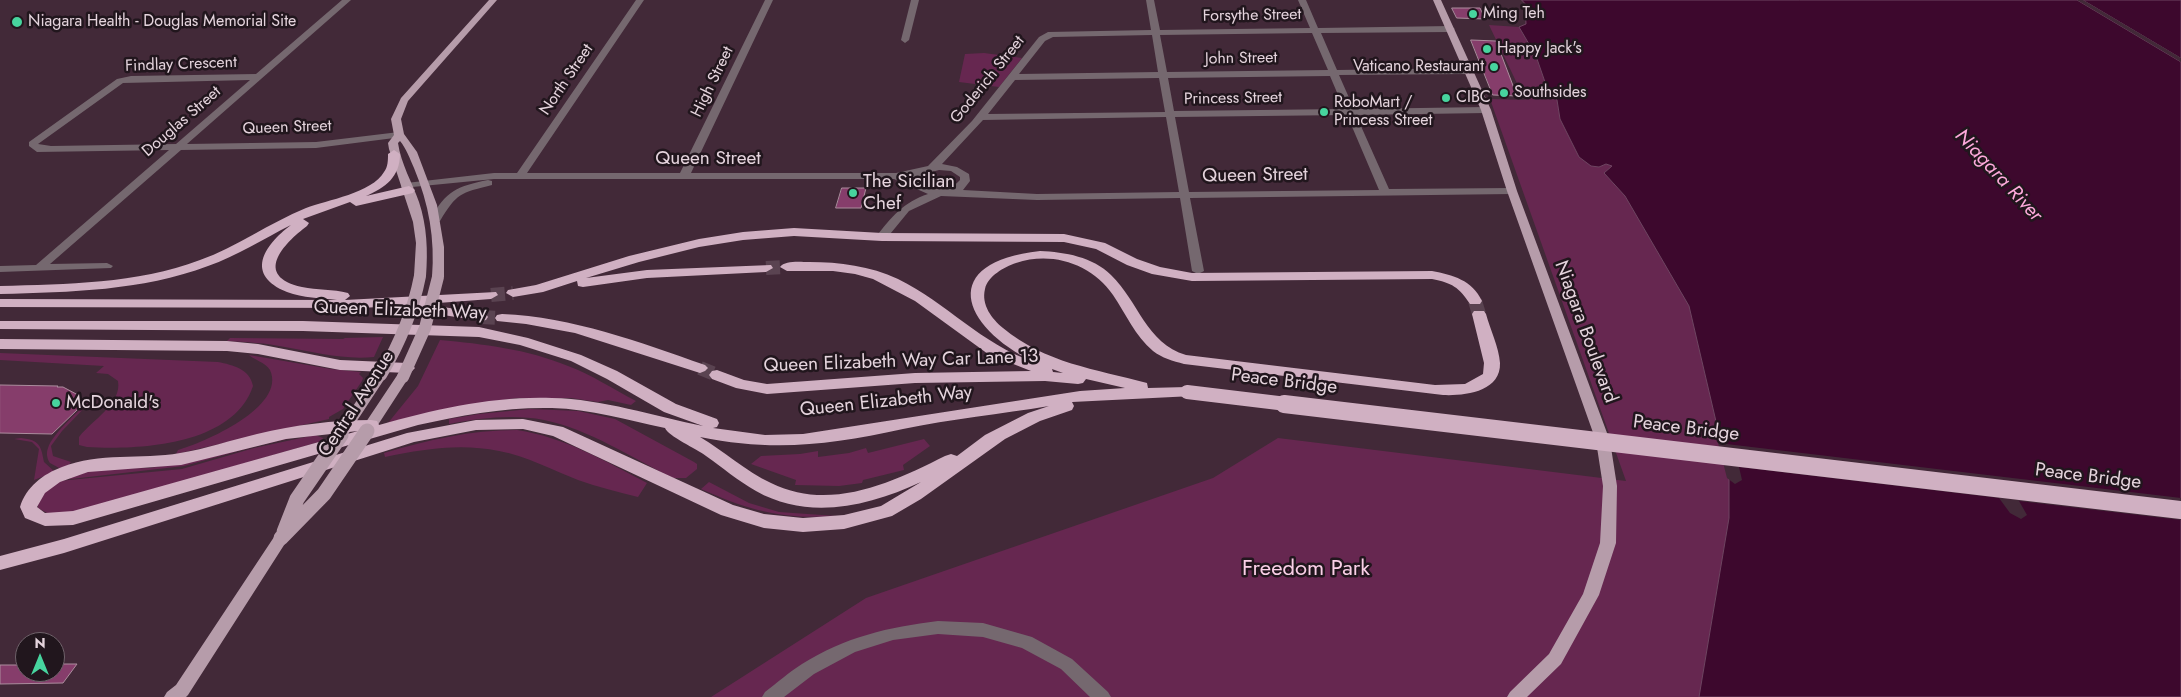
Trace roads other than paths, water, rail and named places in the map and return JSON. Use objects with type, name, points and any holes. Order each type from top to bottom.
[{"type":"highway","points":[[0,290],[113,286],[173,274],[222,256],[300,216],[370,189],[391,174],[394,154]]},
{"type":"highway","points":[[332,203],[407,188]]},
{"type":"highway","points":[[405,301],[320,294],[294,289],[276,281],[268,264],[269,257],[278,242],[312,218],[349,204],[407,188]]},
{"type":"highway","points":[[529,291],[642,257],[721,239],[794,232],[882,237],[1064,238],[1100,246],[1132,262],[1157,271],[1192,277],[1432,275],[1448,278],[1462,284],[1470,292],[1477,308],[1492,363],[1490,376],[1479,386],[1435,390],[1195,362],[1171,356],[1149,340],[1109,280],[1092,267],[1070,259],[1050,256],[1029,256],[1004,263],[986,276],[978,289],[978,304],[981,312],[988,323],[1013,344],[1027,354],[1070,370],[1138,390]]},
{"type":"highway","points":[[787,267],[834,267],[878,276],[914,294],[988,347],[1004,355],[1049,372],[1089,380]]},
{"type":"highway","points":[[513,293],[629,276],[766,268]]},
{"type":"highway","points":[[361,304],[424,304],[491,295]]},
{"type":"highway","name":"Queen Elizabeth Way","points":[[0,304],[361,304],[405,301],[424,304]]},
{"type":"highway","points":[[424,304],[481,317]]},
{"type":"highway","points":[[502,318],[538,320],[624,342],[700,368]]},
{"type":"highway","name":"Queen Elizabeth Way","points":[[0,325],[294,326],[470,331],[529,343],[576,358],[612,375],[670,408],[730,428],[763,432],[804,433],[898,425],[1080,396],[1138,390],[1187,392]]},
{"type":"highway","points":[[0,344],[227,346],[258,349],[340,365],[405,372]]},
{"type":"highway","name":"Queen Elizabeth Way Car Lane 13","points":[[717,375],[741,384],[766,389],[924,377],[1045,376],[1089,380]]},
{"type":"highway","name":"Queen Elizabeth Way","points":[[1089,380],[1138,390]]},
{"type":"highway","points":[[638,416],[660,423],[688,437],[765,488],[797,499],[815,501],[855,498],[892,488],[915,479],[1034,416],[1095,399],[1138,390]]},
{"type":"highway","name":"Peace Bridge","points":[[1187,392],[2181,510]]},
{"type":"highway","points":[[369,428],[295,431],[178,460],[93,465],[72,469],[39,489],[30,500],[30,512],[36,518],[45,521],[73,518],[387,428],[479,407],[525,402],[584,405],[728,436],[771,441],[835,438],[898,425]]},
{"type":"highway","points":[[0,563],[64,546],[414,437],[476,424],[523,424],[557,431],[727,510],[764,521],[803,525],[844,522],[886,511],[915,495],[999,435]]},
{"type":"main road","points":[[394,154],[393,143],[399,135],[396,119],[404,100],[493,0]]},
{"type":"main road","name":"Niagara Boulevard","points":[[1438,0],[1486,110],[1512,191],[1603,441],[1610,486],[1608,543],[1591,595],[1555,659],[1516,697]]},
{"type":"main road","name":"Central Avenue","points":[[281,538],[324,494],[405,372],[425,328],[438,277],[440,246],[436,219],[426,185],[406,140],[399,135]]},
{"type":"main road","name":"Central Avenue","points":[[180,695],[281,538],[297,499],[344,430],[378,370],[406,331],[415,302],[420,276],[421,233],[394,154]]},
{"type":"street","name":"Douglas Street","points":[[38,268],[347,0]]},
{"type":"street","name":"North Street","points":[[520,176],[640,0]]},
{"type":"street","name":"High Street","points":[[684,176],[770,0]]},
{"type":"street","points":[[905,40],[915,0]]},
{"type":"street","points":[[1150,0],[1183,195],[1198,271]]},
{"type":"street","points":[[1302,0],[1385,192]]},
{"type":"street","name":"Forsythe Street","points":[[1053,34],[1451,29]]},
{"type":"street","name":"Goderich Street","points":[[927,171],[950,151],[980,117],[1042,39],[1053,34]]},
{"type":"street","name":"John Street","points":[[1012,77],[1470,71]]},
{"type":"street","name":"Findlay Crescent","points":[[177,147],[37,149],[32,144],[120,80],[132,78],[258,77]]},
{"type":"street","name":"Princess Street","points":[[980,117],[1486,110]]},
{"type":"street","name":"Queen Street","points":[[177,147],[316,145],[399,135]]},
{"type":"street","name":"Goderich Street","points":[[950,151],[956,169],[965,176],[965,181]]},
{"type":"street","name":"Queen Street","points":[[407,188],[520,176],[896,176],[948,168],[956,169]]},
{"type":"street","points":[[914,202],[919,187],[916,181],[927,171]]},
{"type":"street","points":[[436,219],[446,200],[460,190],[520,176]]},
{"type":"street","name":"Queen Street","points":[[896,176],[928,192],[1037,197],[1512,191]]},
{"type":"street","name":"Queen Street","points":[[965,181],[999,195]]},
{"type":"street","points":[[882,237],[902,211],[914,202],[957,189],[965,181]]},
{"type":"street","points":[[0,269],[107,266]]},
{"type":"street","points":[[771,697],[786,683],[816,663],[846,647],[887,634],[912,629],[945,627],[978,629],[1009,636],[1039,647],[1066,663],[1090,683],[1102,697]]},
{"type":"water","name":"Niagara River","points":[[1522,0],[2077,0],[2181,62],[2181,697],[1699,697],[1729,518],[1729,477],[1689,306],[1625,196],[1604,173],[1612,166],[1606,164],[1599,167],[1591,166],[1579,157],[1560,119],[1557,100],[1546,85],[1536,56],[1519,27],[1526,24],[1525,4]]},
{"type":"water","points":[[2083,0],[2181,0],[2181,58]]},
{"type":"tunnel","points":[[766,268],[787,267]]},
{"type":"tunnel","points":[[491,295],[513,293]]},
{"type":"tunnel","points":[[1475,301],[1479,314]]},
{"type":"tunnel","points":[[481,317],[502,318]]},
{"type":"tunnel","points":[[700,368],[717,375]]},
{"type":"place","name":"Ming Teh","points":[[1473,14]]},
{"type":"place","name":"Niagara Health - Douglas Memorial Site","points":[[17,22]]},
{"type":"place","name":"Happy Jack's","points":[[1487,49]]},
{"type":"place","name":"Vaticano Restaurant","points":[[1494,67]]},
{"type":"place","name":"Southsides","points":[[1504,93]]},
{"type":"place","name":"CIBC","points":[[1446,98]]},
{"type":"place","name":"RoboMart / Princess Street","points":[[1324,112]]},
{"type":"place","name":"The Sicilian Chef","points":[[853,193]]},
{"type":"place","name":"McDonald's","points":[[56,403]]},
{"type":"park label","name":"Freedom Park","points":[[1306,570]]}]
